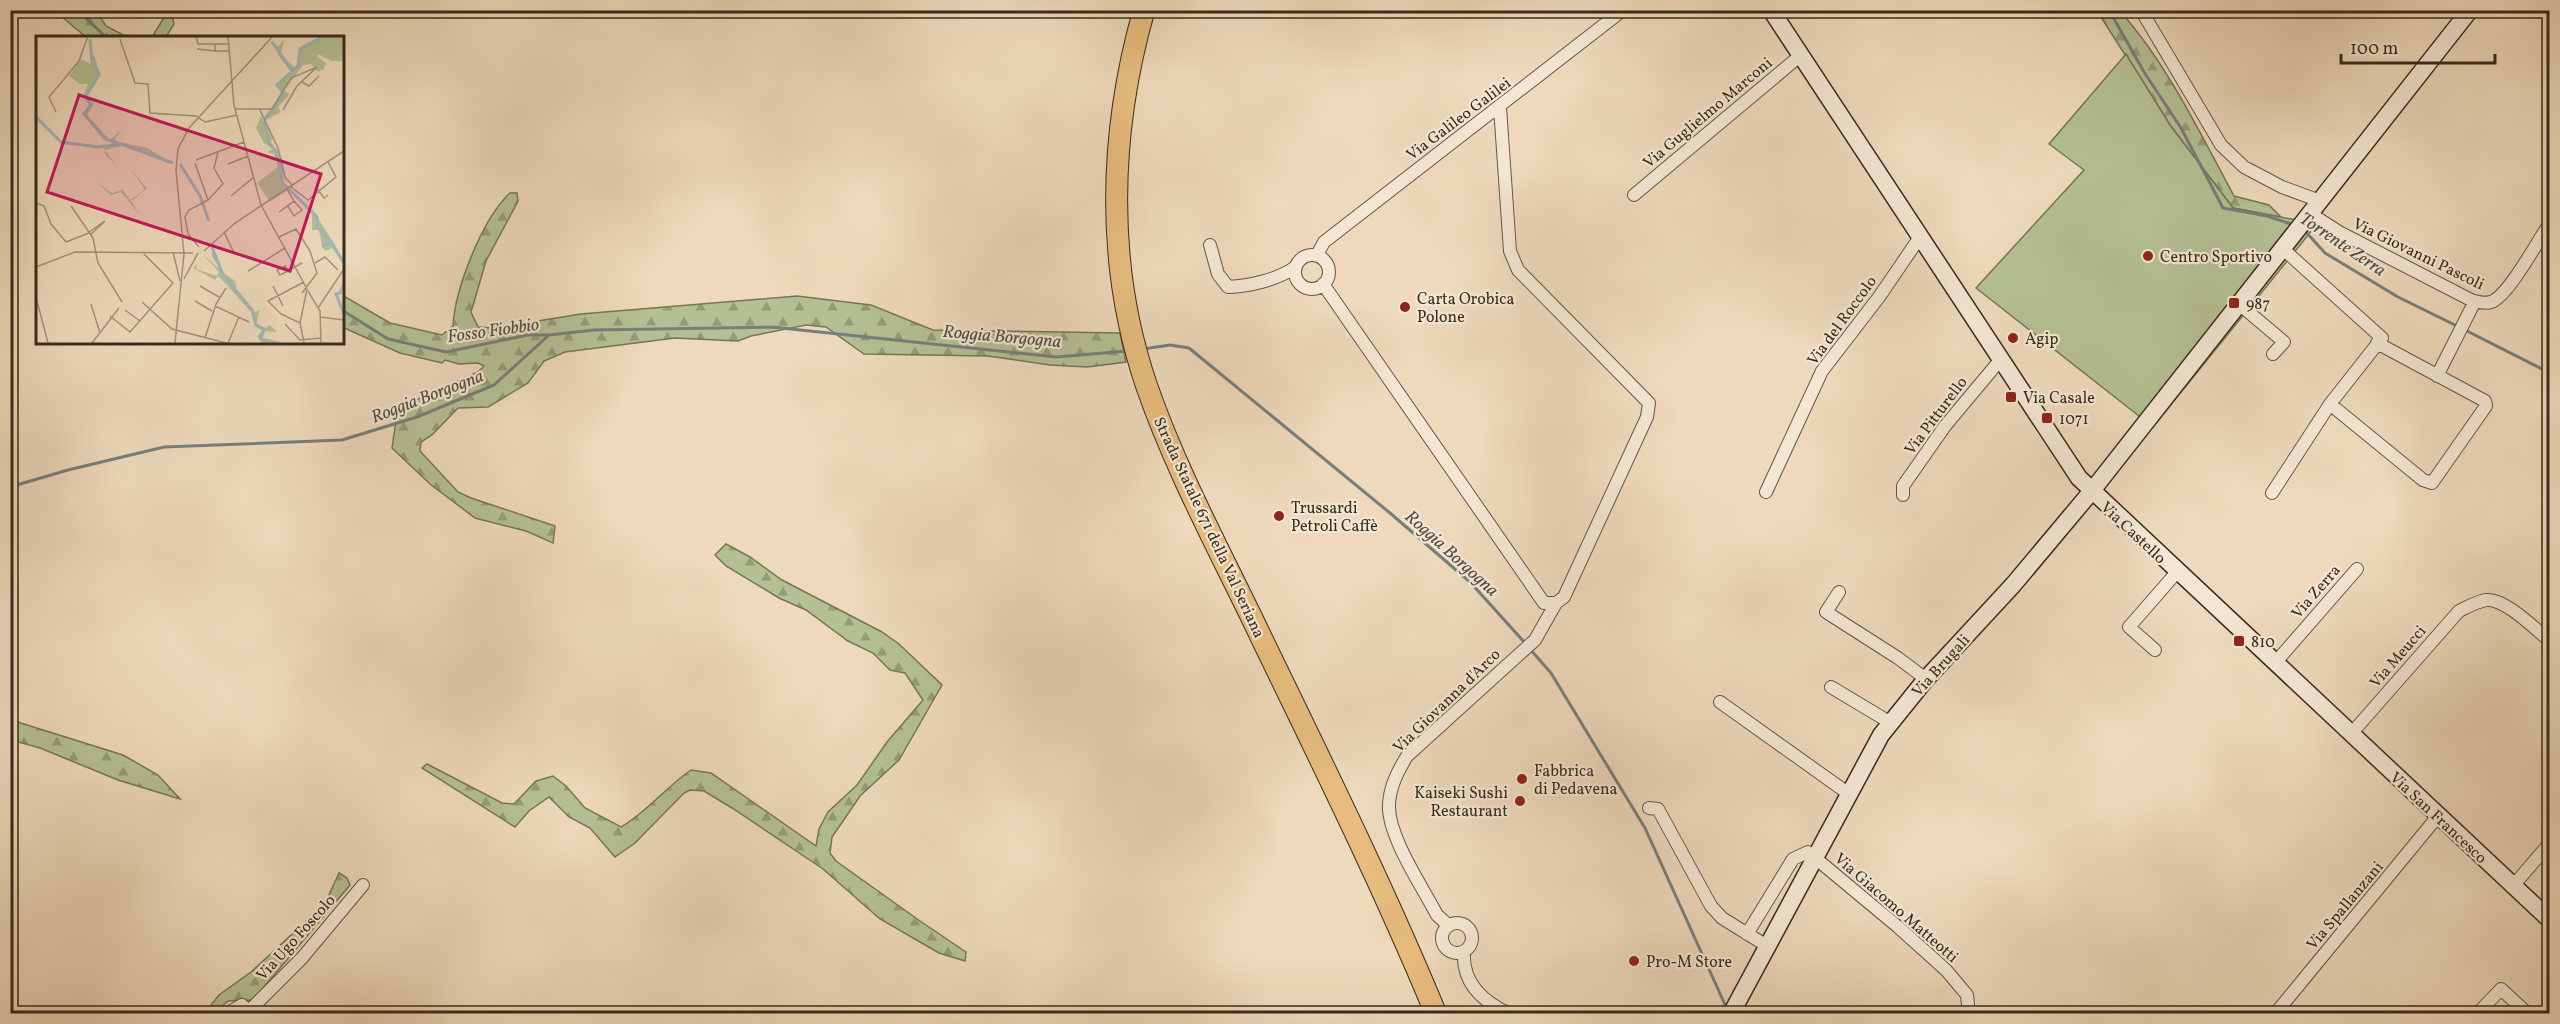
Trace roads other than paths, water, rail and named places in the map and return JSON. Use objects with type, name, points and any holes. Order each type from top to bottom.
[{"type":"highway","name":"Strada Statale 671 della Val Seriana","points":[[1144,10],[1127,76],[1117,163],[1119,246],[1131,332],[1146,386],[1184,474],[1375,876],[1436,1014]]},
{"type":"street","name":"Via Galileo Galilei","points":[[1317,255],[1324,242],[1623,10]]},
{"type":"street","points":[[1771,10],[2079,478],[2091,492]]},
{"type":"street","name":"Via Giovanni Pascoli","points":[[2141,10],[2221,145],[2244,167],[2282,187],[2339,232],[2475,301],[2487,304],[2496,300],[2508,286],[2550,223]]},
{"type":"street","name":"Via Brugali","points":[[1734,1007],[1881,735],[1926,679],[2013,585],[2091,492],[2470,10]]},
{"type":"street","name":"Via Guglielmo Marconi","points":[[1634,195],[1801,55]]},
{"type":"street","name":"Via Giovanna d'Arco","points":[[1448,925],[1437,915],[1392,830],[1389,804],[1395,777],[1407,756],[1535,640],[1556,603],[1564,597],[1585,554],[1647,417],[1649,403],[1518,270],[1510,251],[1500,107]]},
{"type":"street","name":"Via del Roccolo","points":[[1766,492],[1822,371],[1879,297],[1920,237]]},
{"type":"street","points":[[1210,245],[1218,274],[1228,287],[1246,286],[1287,273],[1303,256],[1317,255],[1324,259],[1329,268],[1329,274],[1323,284],[1311,289],[1302,287],[1296,279],[1294,268]]},
{"type":"street","points":[[2272,493],[2330,404],[2382,338],[2283,249]]},
{"type":"street","points":[[1323,284],[1544,603],[1556,603]]},
{"type":"street","points":[[2438,376],[2475,301]]},
{"type":"street","points":[[2240,304],[2284,342],[2273,354]]},
{"type":"street","points":[[2330,404],[2423,480],[2432,483],[2486,406],[2485,401],[2378,343]]},
{"type":"street","name":"Via Pitturello","points":[[1903,495],[1903,486],[1945,426],[2001,359]]},
{"type":"street","name":"Via Castello","points":[[2091,492],[2330,713]]},
{"type":"street","name":"Via Zerra","points":[[2275,663],[2357,568]]},
{"type":"street","name":"Via Castello","points":[[2155,650],[2129,627],[2177,572]]},
{"type":"street","points":[[1839,592],[1826,612],[1898,658],[1926,679]]},
{"type":"street","name":"Via Meucci","points":[[2351,734],[2459,611],[2471,605],[2488,600],[2512,609],[2550,641]]},
{"type":"street","points":[[1831,687],[1891,723]]},
{"type":"street","points":[[1720,702],[1849,794]]},
{"type":"street","name":"Via San Francesco","points":[[2330,713],[2550,920]]},
{"type":"street","points":[[1649,808],[1658,809],[1712,906],[1722,918],[1767,946]]},
{"type":"street","name":"Via Spallanzani","points":[[2275,1014],[2438,816]]},
{"type":"street","points":[[2513,886],[2550,843]]},
{"type":"street","points":[[1747,934],[1793,859],[1808,852],[1815,858]]},
{"type":"street","name":"Via Giacomo Matteotti","points":[[1815,858],[1946,970],[1967,995],[1969,1014]]},
{"type":"street","name":"Via Ugo Foscolo","points":[[251,1012],[302,958],[363,885]]},
{"type":"street","points":[[1464,952],[1454,953],[1446,948],[1442,939],[1448,925],[1458,922],[1471,930],[1473,940],[1464,952],[1465,969],[1472,985],[1486,1000],[1510,1014]]},
{"type":"street","points":[[2477,1014],[2501,988],[2528,1014]]},
{"type":"street","points":[[226,1014],[242,1005],[251,1012]]},
{"type":"waterway","name":"Fosso Fiobbio","points":[[77,10],[105,36]]},
{"type":"waterway","name":"Torrente Zerra","points":[[2109,10],[2144,72],[2181,128],[2223,208],[2267,216],[2294,225]]},
{"type":"waterway","name":"Torrente Zerra","points":[[2305,231],[2325,253],[2398,297],[2459,327]]},
{"type":"waterway","name":"Fosso Fiobbio","points":[[344,311],[388,339],[446,352],[528,335],[549,335]]},
{"type":"waterway","name":"Roggia Borgogna","points":[[10,487],[68,470],[164,447],[342,440],[417,417],[494,385],[549,335],[594,330],[772,327],[1056,357],[1127,351]]},
{"type":"waterway","name":"Torrente Zerra","points":[[2465,330],[2550,373]]},
{"type":"waterway","name":"Roggia Borgogna","points":[[1143,349],[1170,345],[1189,348],[1390,513],[1470,582],[1525,643]]},
{"type":"waterway","name":"Roggia Borgogna","points":[[1529,648],[1551,673],[1645,828],[1727,1009]]},
{"type":"place","name":"Centro Sportivo","points":[[2148,256]]},
{"type":"place","name":"987","points":[[2234,303]]},
{"type":"place","name":"Carta Orobica Polone","points":[[1405,307]]},
{"type":"place","name":"Agip","points":[[2013,338]]},
{"type":"place","name":"Via Casale","points":[[2011,397]]},
{"type":"place","name":"1071","points":[[2047,418]]},
{"type":"place","name":"Trussardi Petroli Caffè","points":[[1279,516]]},
{"type":"place","name":"810","points":[[2239,641]]},
{"type":"place","name":"Fabbrica di Pedavena","points":[[1522,779]]},
{"type":"place","name":"Kaiseki Sushi Restaurant","points":[[1520,801]]},
{"type":"place","name":"Pro-M Store","points":[[1634,961]]}]
